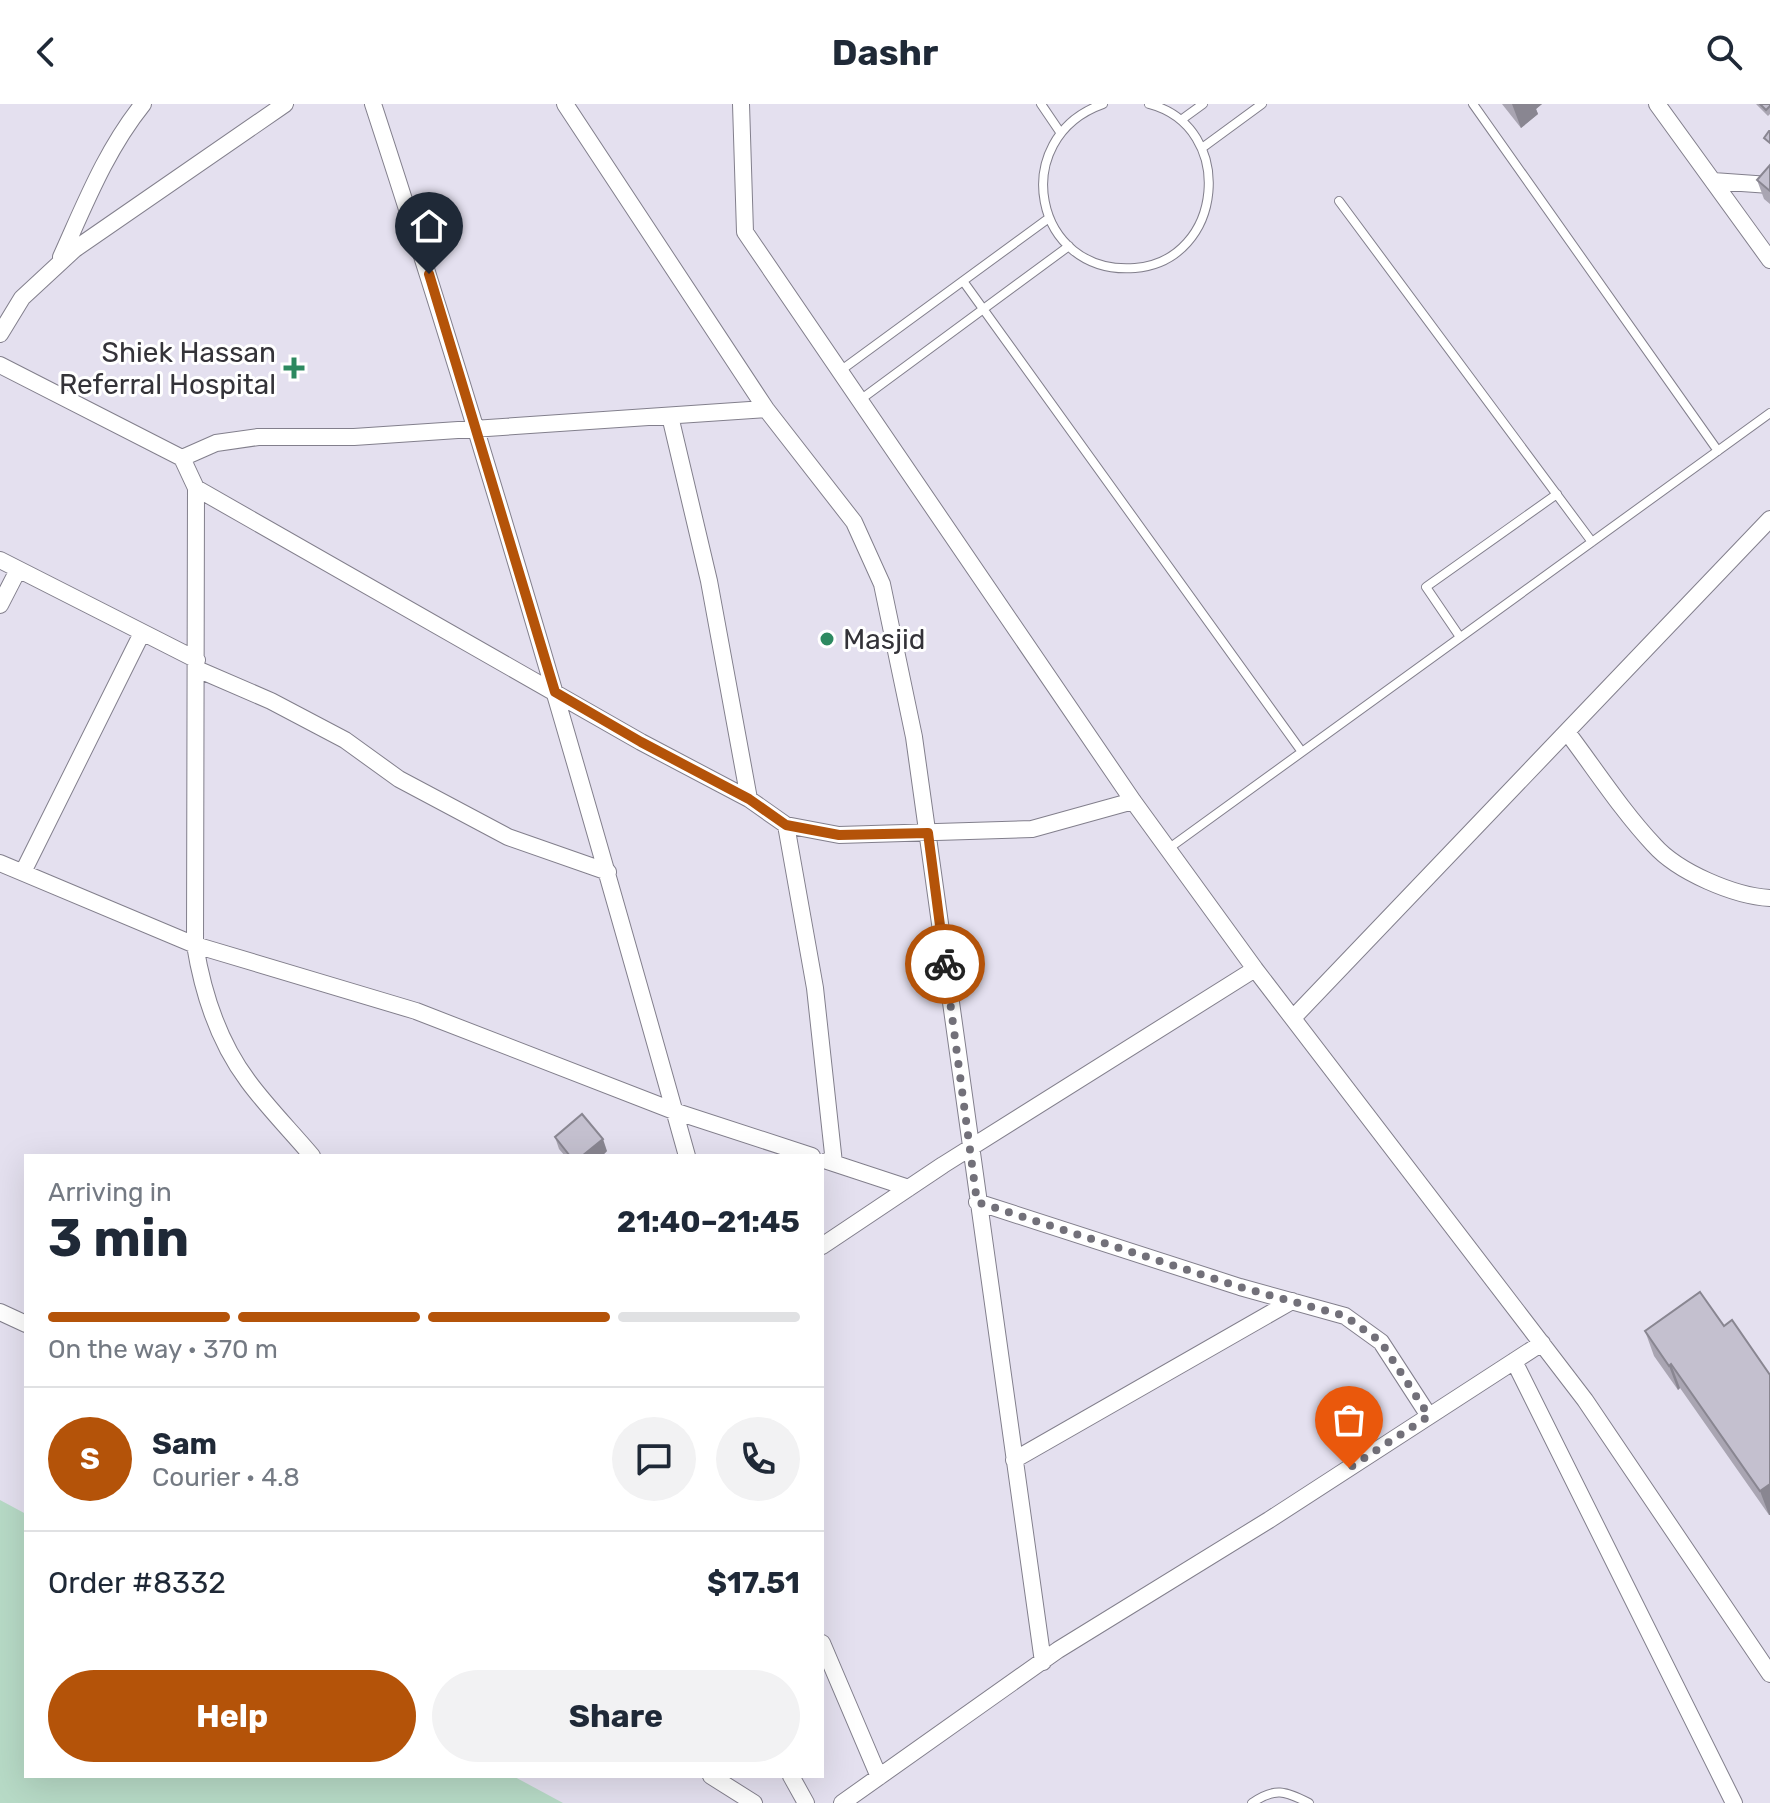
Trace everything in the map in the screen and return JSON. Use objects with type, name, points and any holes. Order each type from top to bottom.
[{"type":"street","points":[[58,265],[98,174],[126,125],[143,104]]},
{"type":"street","points":[[0,334],[22,298],[75,249],[285,104]]},
{"type":"street","points":[[373,104],[478,430],[608,872],[686,1154]]},
{"type":"street","points":[[565,104],[766,409],[854,522],[882,584],[914,737],[1043,1662]]},
{"type":"street","points":[[741,104],[745,232],[1133,801],[1255,969],[1585,1400],[1770,1674]]},
{"type":"street","points":[[1657,104],[1770,260]]},
{"type":"street","points":[[1713,181],[1770,185]]},
{"type":"street","points":[[0,365],[182,458],[196,488],[195,945],[201,983],[220,1032],[247,1080],[310,1154]]},
{"type":"street","points":[[182,458],[216,443],[258,437],[354,437],[766,409]]},
{"type":"street","points":[[670,416],[709,581],[749,799]]},
{"type":"street","points":[[196,488],[641,742],[749,799],[786,825],[839,835],[1032,829],[1133,801]]},
{"type":"street","points":[[1293,1018],[1770,519]]},
{"type":"street","points":[[0,560],[345,740],[399,779],[508,837],[608,872]]},
{"type":"street","points":[[0,605],[18,570]]},
{"type":"street","points":[[142,633],[8,870],[195,945],[416,1011],[674,1111],[806,1154]]},
{"type":"street","points":[[1567,732],[1655,847],[1696,875],[1753,897],[1770,898]]},
{"type":"street","points":[[786,825],[815,988],[828,1161],[909,1188]]},
{"type":"street","points":[[824,1245],[970,1148],[1255,969]]},
{"type":"street","points":[[977,1202],[1240,1287],[1345,1316],[1381,1342],[1429,1416]]},
{"type":"street","points":[[1014,1460],[1292,1301]]},
{"type":"street","points":[[0,1312],[24,1323]]},
{"type":"street","points":[[842,1803],[1043,1662],[1542,1343]]},
{"type":"street","points":[[1514,1361],[1734,1803]]},
{"type":"street","points":[[824,1648],[879,1777]]},
{"type":"street","points":[[714,1778],[754,1803]]},
{"type":"street","points":[[792,1778],[806,1803]]},
{"type":"lane","points":[[1041,104],[1060,132]]},
{"type":"lane","points":[[1103,104],[1086,107],[1060,132],[1047,156],[1042,184],[1054,228],[1069,246],[1086,259],[1111,268],[1137,268],[1163,260],[1184,245],[1200,224],[1209,199],[1209,172],[1202,148],[1181,120],[1149,104]]},
{"type":"lane","points":[[1181,120],[1203,104]]},
{"type":"lane","points":[[1202,148],[1262,104]]},
{"type":"lane","points":[[1473,104],[1718,451]]},
{"type":"lane","points":[[1339,201],[1592,542]]},
{"type":"lane","points":[[840,371],[1049,218]]},
{"type":"lane","points":[[860,401],[1069,246]]},
{"type":"lane","points":[[963,281],[1302,752]]},
{"type":"lane","points":[[1168,849],[1770,413]]},
{"type":"lane","points":[[1460,637],[1426,587],[1557,494]]},
{"type":"lane","points":[[1252,1803],[1264,1794],[1285,1791],[1309,1803]]},
{"type":"green space","points":[[0,1500],[24,1513],[24,1778],[517,1778],[563,1803],[0,1803]]},
{"type":"building","points":[[1770,165],[1770,191],[1757,180]]},
{"type":"building","points":[[582,1114],[603,1139],[584,1154],[568,1154],[555,1137]]},
{"type":"building","points":[[1700,1292],[1724,1326],[1732,1320],[1770,1375],[1770,1484],[1760,1491],[1645,1331]]},
{"type":"way so far","points":[[945,964],[977,1202],[1240,1287],[1345,1316],[1381,1342],[1429,1416],[1349,1468]]},
{"type":"place","name":"Shiek Hassan Referral Hospital","points":[[294,368]]},
{"type":"place","name":"Masjid","points":[[827,639]]},
{"type":"route","points":[[429,274],[555,692],[749,799],[786,825],[839,835],[928,833],[945,964]]}]
